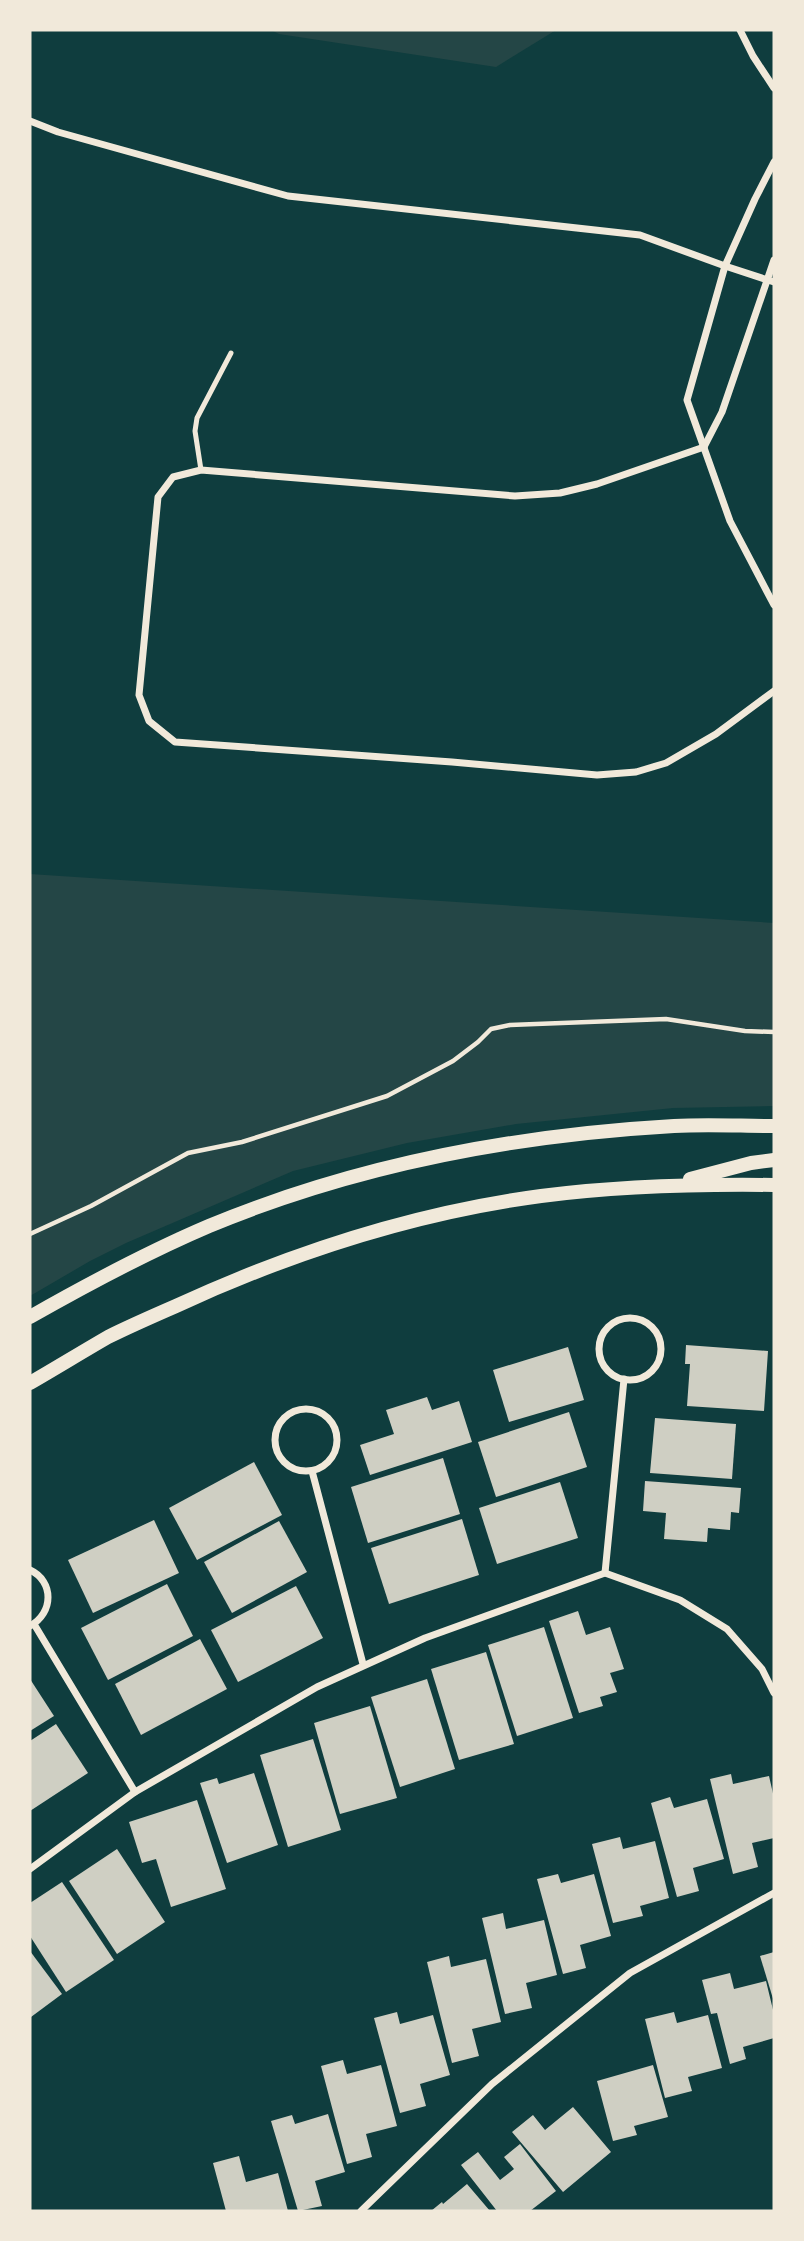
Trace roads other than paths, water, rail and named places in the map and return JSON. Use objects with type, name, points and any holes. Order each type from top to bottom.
[{"type":"main road","points":[[30,1317],[101,1277],[209,1227],[277,1201],[368,1174],[503,1144],[579,1134],[675,1126],[774,1126]]},
{"type":"main road","points":[[672,1184],[751,1163],[774,1160]]},
{"type":"main road","points":[[30,1383],[110,1336],[229,1282],[377,1230],[449,1212],[539,1196],[672,1184],[774,1185]]},
{"type":"street","points":[[740,30],[774,88]]},
{"type":"street","points":[[30,121],[58,132],[288,196],[640,235],[724,267],[770,281]]},
{"type":"street","points":[[774,162],[724,267],[687,400],[730,521],[774,605]]},
{"type":"street","points":[[774,260],[770,281],[722,412],[704,447],[597,484],[559,493],[515,496],[201,470],[173,477],[158,497],[139,695],[149,721],[176,742],[597,775],[636,772],[666,763],[716,734],[774,691]]},
{"type":"street","points":[[622,1319],[642,1320],[657,1333],[660,1342],[658,1362],[652,1371],[644,1376],[624,1379],[608,1371],[603,1363],[600,1355],[601,1336],[614,1322],[622,1319]]},
{"type":"street","points":[[605,1573],[624,1379]]},
{"type":"street","points":[[300,1410],[321,1413],[329,1420],[337,1439],[330,1459],[312,1471],[293,1469],[285,1463],[275,1447],[278,1428],[283,1419],[300,1410]]},
{"type":"street","points":[[312,1471],[363,1664]]},
{"type":"street","points":[[30,1570],[42,1578],[49,1597],[42,1617],[32,1625],[135,1792]]},
{"type":"street","points":[[30,1869],[135,1792],[317,1687],[363,1664],[425,1639],[605,1573],[680,1600],[727,1629],[762,1669],[774,1693]]},
{"type":"street","points":[[361,2211],[492,2084],[631,1973],[774,1893]]},
{"type":"lane","points":[[201,470],[195,431],[197,418],[231,353]]}]
